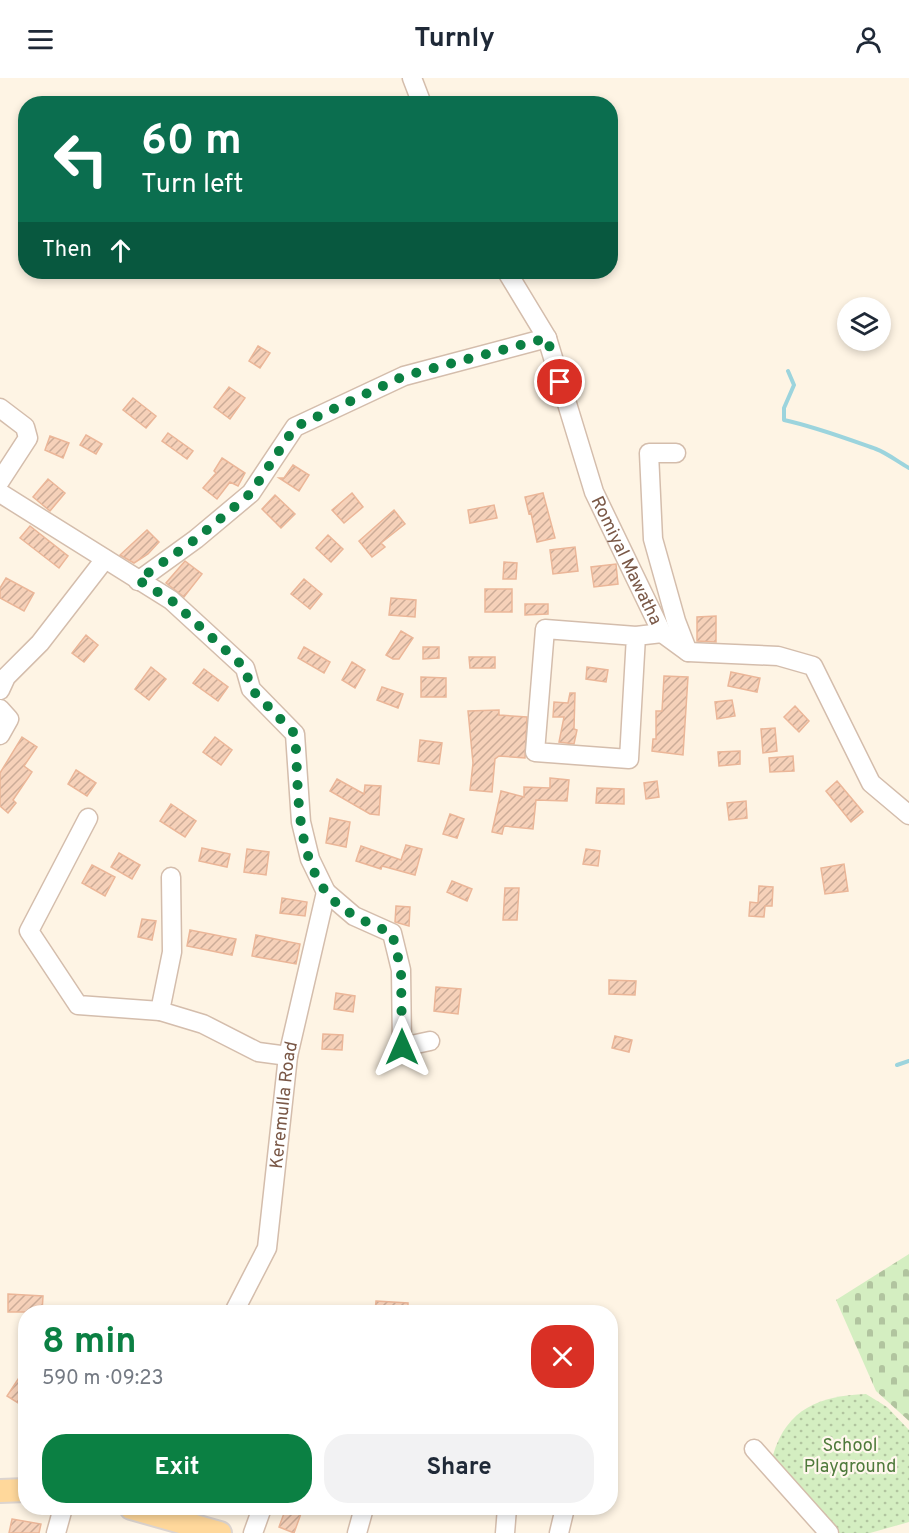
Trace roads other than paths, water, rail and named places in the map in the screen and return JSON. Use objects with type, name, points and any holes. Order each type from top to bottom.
[{"type":"main road","points":[[0,1491],[18,1490]]},
{"type":"main road","points":[[169,1515],[220,1533]]},
{"type":"street","points":[[412,78],[419,96]]},
{"type":"street","name":"Romiyal Mawatha","points":[[511,279],[547,338],[594,492],[662,633],[688,652]]},
{"type":"street","points":[[138,580],[196,539],[251,493],[295,427],[404,376],[547,338]]},
{"type":"street","points":[[0,408],[25,427],[28,438],[0,481]]},
{"type":"street","points":[[676,453],[649,453],[653,539],[676,621],[688,652],[778,656],[813,666],[870,783],[909,815]]},
{"type":"street","points":[[0,493],[171,600],[245,668],[251,689],[295,734],[301,822],[310,859],[326,892],[354,916],[392,933],[401,970],[402,1047],[430,1041]]},
{"type":"street","points":[[2,680],[39,643],[105,559]]},
{"type":"street","points":[[636,636],[629,759],[535,752],[545,629],[636,636],[662,633]]},
{"type":"street","points":[[0,710],[9,719],[0,735]]},
{"type":"street","points":[[88,818],[29,931],[78,1005],[160,1011],[203,1024],[258,1052],[288,1056]]},
{"type":"street","points":[[160,1011],[172,952],[171,877]]},
{"type":"street","name":"Keremulla Road","points":[[238,1305],[267,1248],[288,1056],[326,892]]},
{"type":"street","points":[[754,1449],[830,1533]]},
{"type":"street","points":[[56,1533],[61,1515]]},
{"type":"street","points":[[253,1533],[259,1515]]},
{"type":"street","points":[[357,1533],[362,1515]]},
{"type":"street","points":[[505,1533],[506,1515]]},
{"type":"street","points":[[559,1533],[563,1515]]},
{"type":"waterway","points":[[788,371],[794,385],[784,408],[784,420],[819,429],[876,449],[909,468]]},
{"type":"waterway","points":[[897,1065],[909,1061]]},
{"type":"park label","name":"School Playground","points":[[850,1455]]}]
